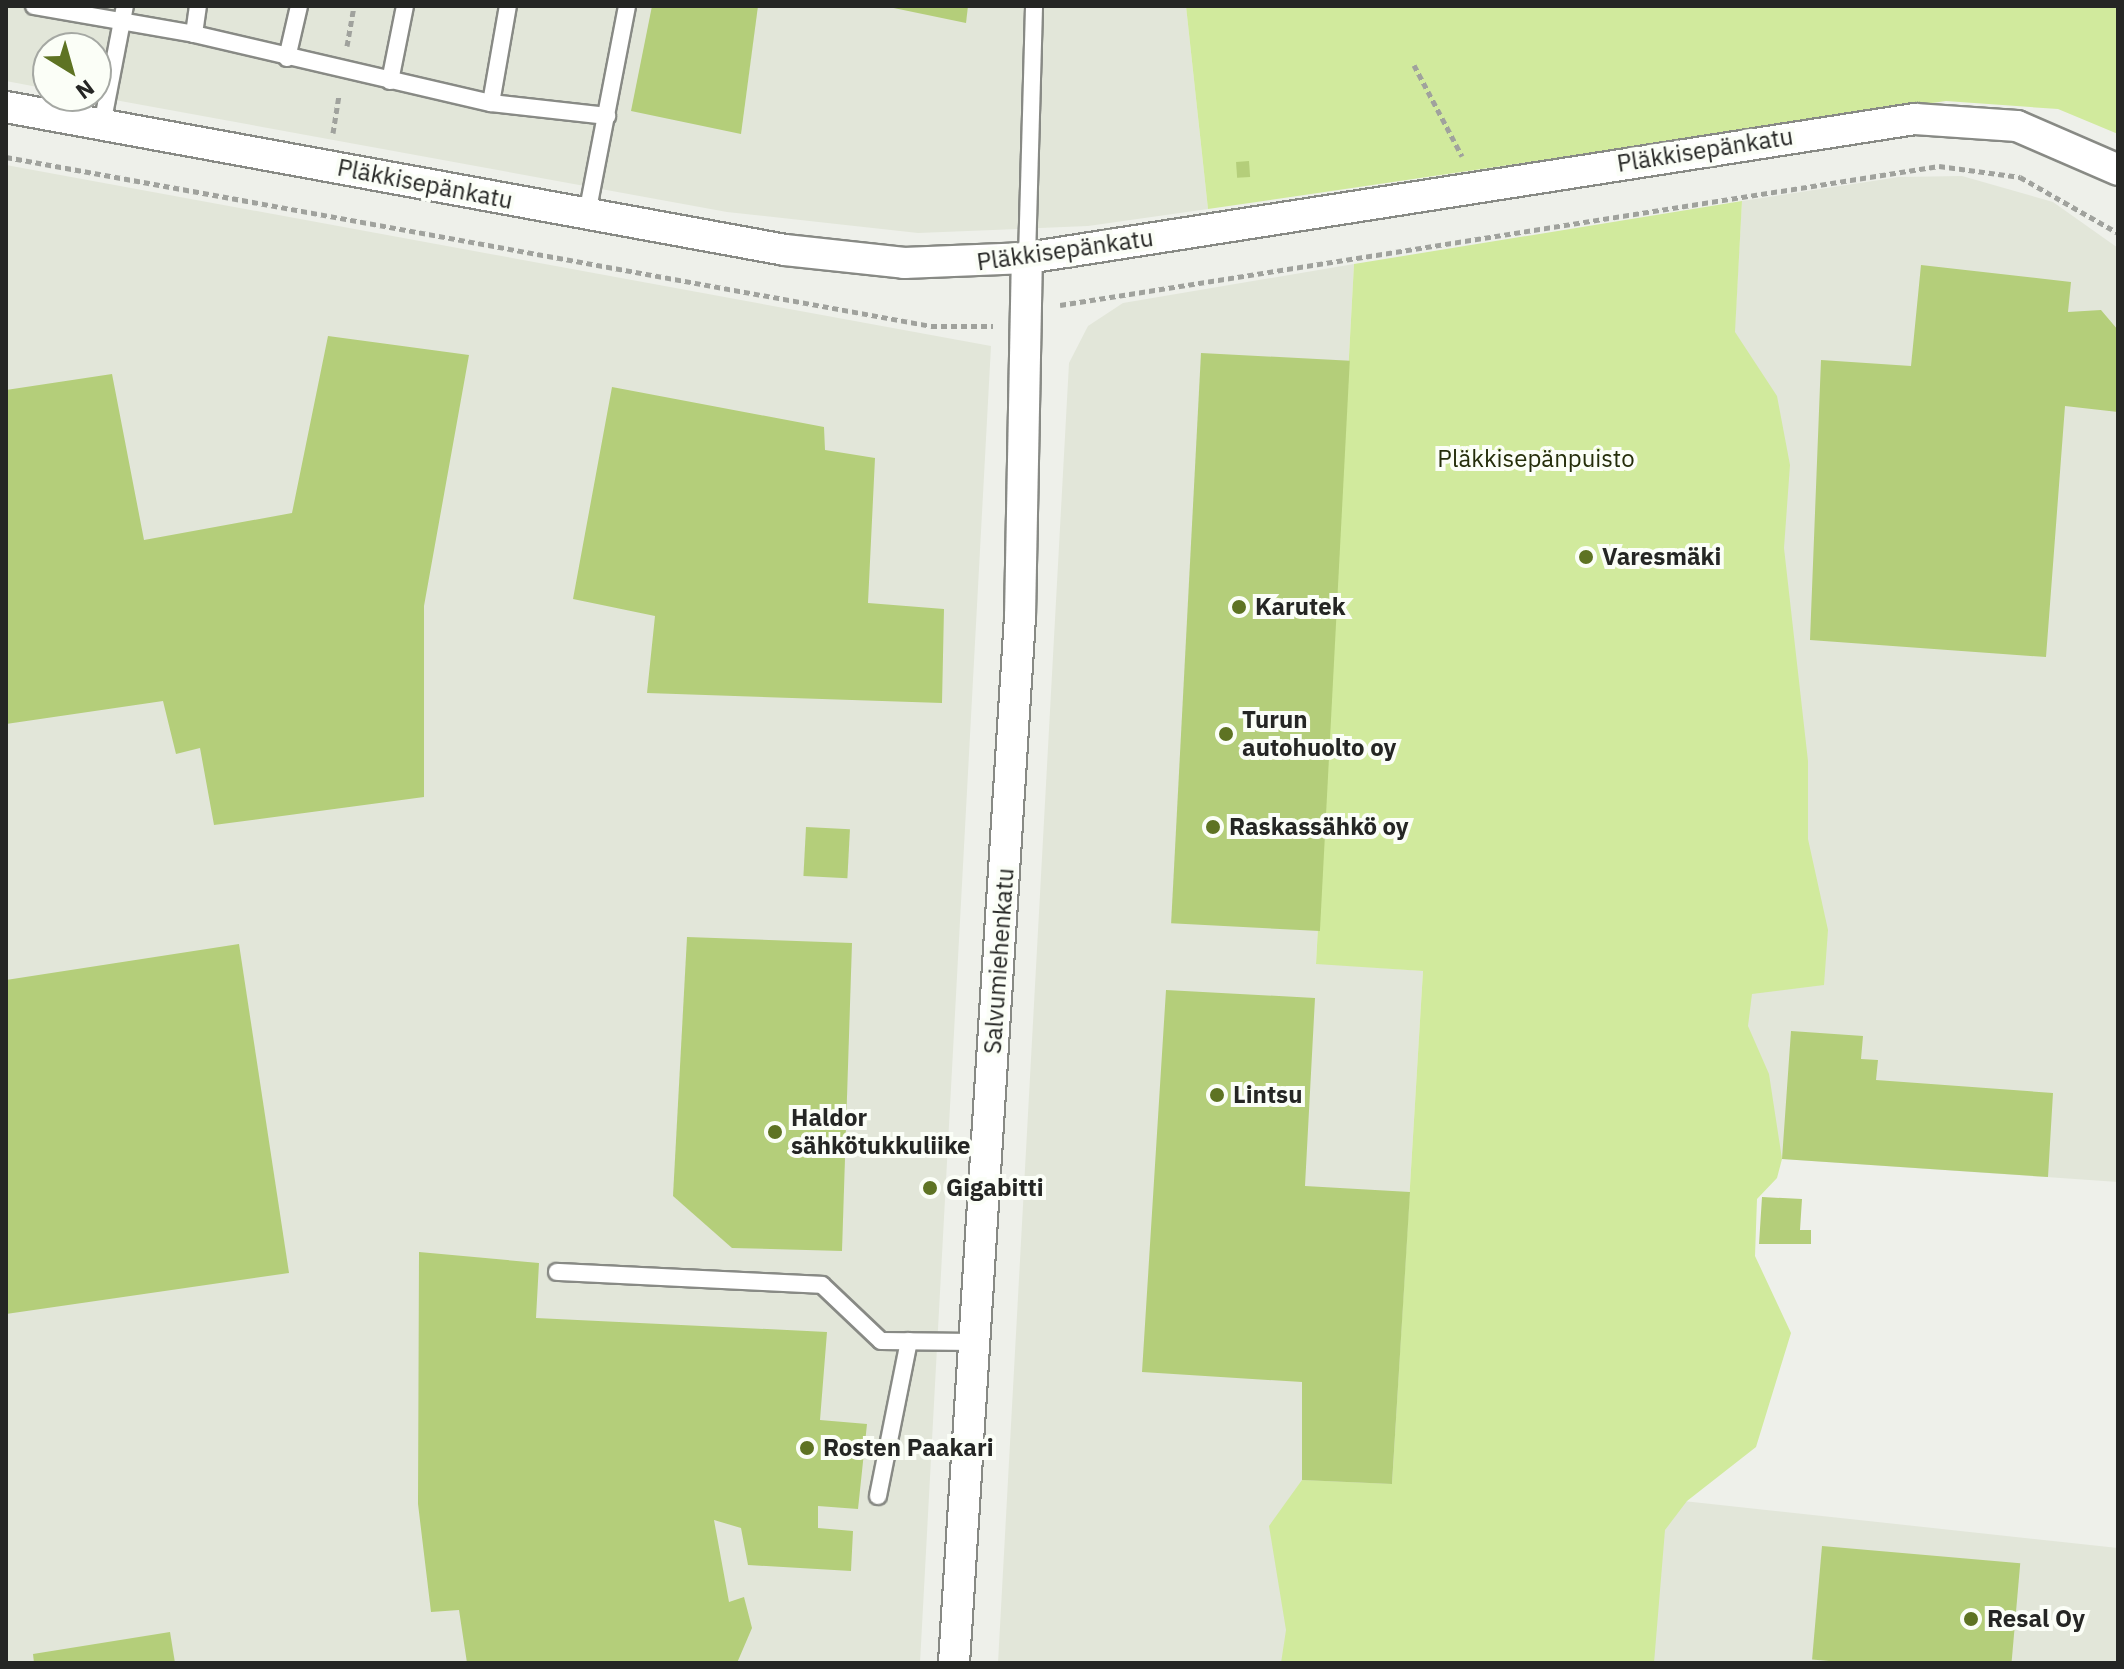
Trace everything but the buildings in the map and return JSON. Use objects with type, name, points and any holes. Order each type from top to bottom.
[{"type":"street","name":"Pläkkisepänkatu","points":[[6,107],[838,257],[1027,258],[1915,119],[2017,126],[2118,170]]},
{"type":"street","name":"Salvumiehenkatu","points":[[954,1663],[1020,617],[1027,258]]},
{"type":"lane","points":[[34,6],[124,13],[287,58],[491,103],[607,116]]},
{"type":"lane","points":[[194,34],[198,6]]},
{"type":"lane","points":[[287,58],[299,6]]},
{"type":"lane","points":[[390,81],[405,6]]},
{"type":"lane","points":[[491,103],[508,6]]},
{"type":"lane","points":[[587,214],[627,6]]},
{"type":"lane","points":[[1027,258],[1034,6]]},
{"type":"lane","points":[[102,125],[124,13]]},
{"type":"lane","points":[[557,1272],[822,1285],[881,1341],[974,1342]]},
{"type":"lane","points":[[878,1496],[909,1341]]},
{"type":"path","points":[[347,47],[354,6]]},
{"type":"path","points":[[1414,65],[1471,187]]},
{"type":"path","points":[[332,134],[339,94]]},
{"type":"path","points":[[6,157],[931,326],[984,329]]},
{"type":"path","points":[[1068,302],[1939,166],[2020,177],[2118,233]]},
{"type":"shaded area","points":[[6,6],[1186,6],[1208,209],[1088,226],[918,233],[727,212],[112,99],[112,32],[32,32],[32,86],[6,81]]},
{"type":"shaded area","points":[[6,165],[991,346],[920,1663],[6,1663]]},
{"type":"shaded area","points":[[1962,176],[2053,202],[2118,248],[2118,1182],[1782,1159],[1697,992],[1742,201],[1899,177]]},
{"type":"shaded area","points":[[1354,264],[1316,963],[1423,971],[1392,1484],[1665,1499],[2118,1548],[2118,1663],[998,1663],[1069,363],[1088,326],[1123,303]]},
{"type":"green space","points":[[1186,6],[2118,6],[2118,134],[2058,109],[1946,101],[1208,209]]},
{"type":"green space","name":"Pläkkisepänpuisto","points":[[1742,201],[1735,332],[1777,396],[1790,465],[1784,548],[1808,761],[1808,839],[1828,930],[1824,985],[1752,994],[1748,1026],[1769,1074],[1782,1159],[1777,1178],[1757,1199],[1755,1256],[1791,1333],[1756,1447],[1687,1501],[1665,1530],[1654,1663],[1281,1663],[1286,1630],[1269,1526],[1302,1480],[1392,1484],[1423,971],[1316,964],[1354,264]]},
{"type":"place","name":"Varesmäki","points":[[1586,557]]},
{"type":"place","name":"Karutek","points":[[1239,607]]},
{"type":"place","name":"Turun autohuolto oy","points":[[1226,734]]},
{"type":"place","name":"Raskassähkö oy","points":[[1213,827]]},
{"type":"place","name":"Lintsu","points":[[1217,1095]]},
{"type":"place","name":"Haldor sähkötukkuliike","points":[[775,1132]]},
{"type":"place","name":"Gigabitti","points":[[930,1188]]},
{"type":"place","name":"Rosten Paakari","points":[[807,1448]]},
{"type":"place","name":"Resal Oy","points":[[1971,1619]]}]
